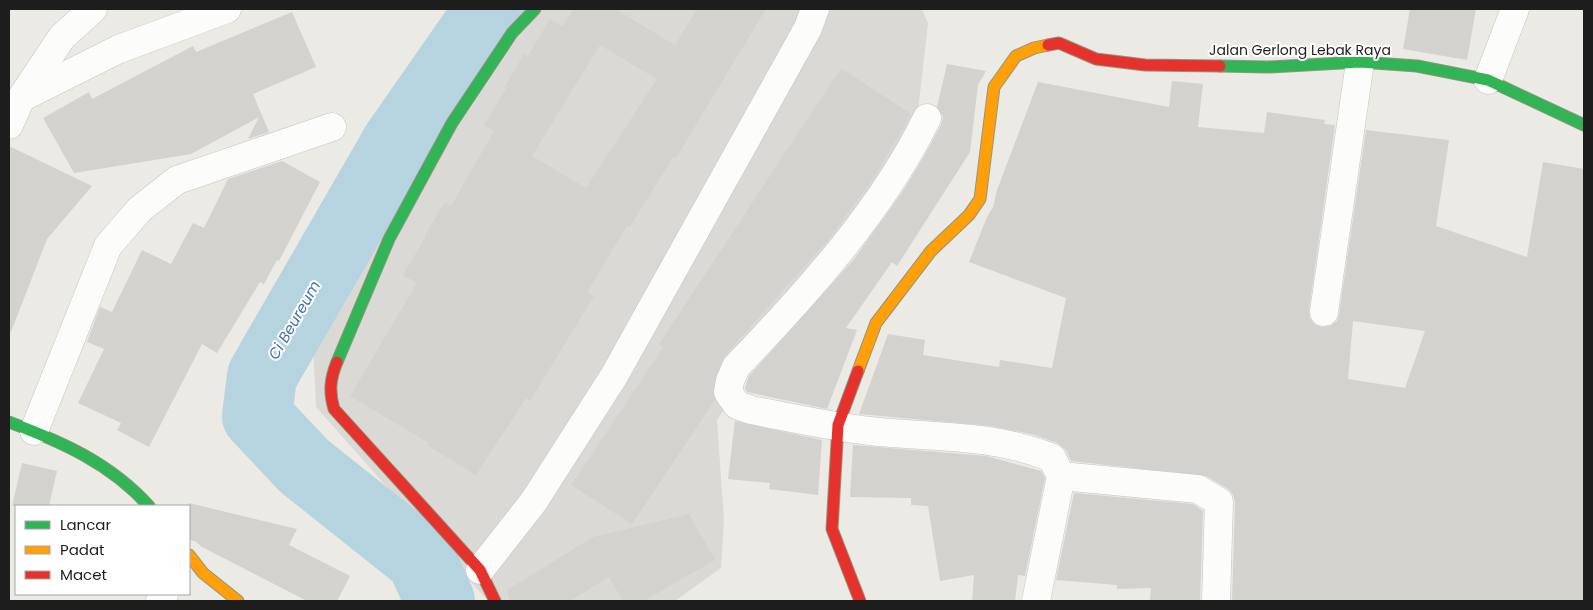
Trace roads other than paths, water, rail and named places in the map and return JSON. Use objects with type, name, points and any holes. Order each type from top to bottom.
[{"type":"street","points":[[9,125],[21,98],[62,37],[94,9]]},
{"type":"street","points":[[21,98],[119,49],[227,9]]},
{"type":"street","points":[[495,601],[480,570],[334,409],[329,393],[332,374],[389,239],[452,123],[512,33],[535,9]]},
{"type":"street","points":[[480,570],[534,501],[614,376],[808,28],[815,9]]},
{"type":"street","points":[[1488,80],[1515,9]]},
{"type":"street","name":"Jalan Gerlong Lebak Raya","points":[[860,601],[832,530],[838,426],[876,323],[931,251],[969,215],[980,199],[994,87],[1016,56],[1034,48],[1059,43],[1096,59],[1145,65],[1268,68],[1360,62],[1418,66],[1488,80],[1584,124]]},
{"type":"street","points":[[1324,312],[1360,62]]},
{"type":"street","points":[[927,118],[889,185],[812,286],[736,367],[728,392],[737,405],[759,412],[878,432],[947,435],[1032,450],[1052,458],[1061,476],[1036,601]]},
{"type":"street","points":[[34,431],[108,246],[139,210],[177,180],[332,127]]},
{"type":"street","points":[[9,422],[34,431],[98,460],[122,478],[148,505]]},
{"type":"street","points":[[1061,476],[1198,489],[1219,502],[1216,601]]},
{"type":"street","points":[[190,556],[203,573],[238,601]]},
{"type":"waterway","name":"Ci Beureum","points":[[440,601],[421,559],[304,466],[257,416],[262,376],[397,142],[490,9]]}]
